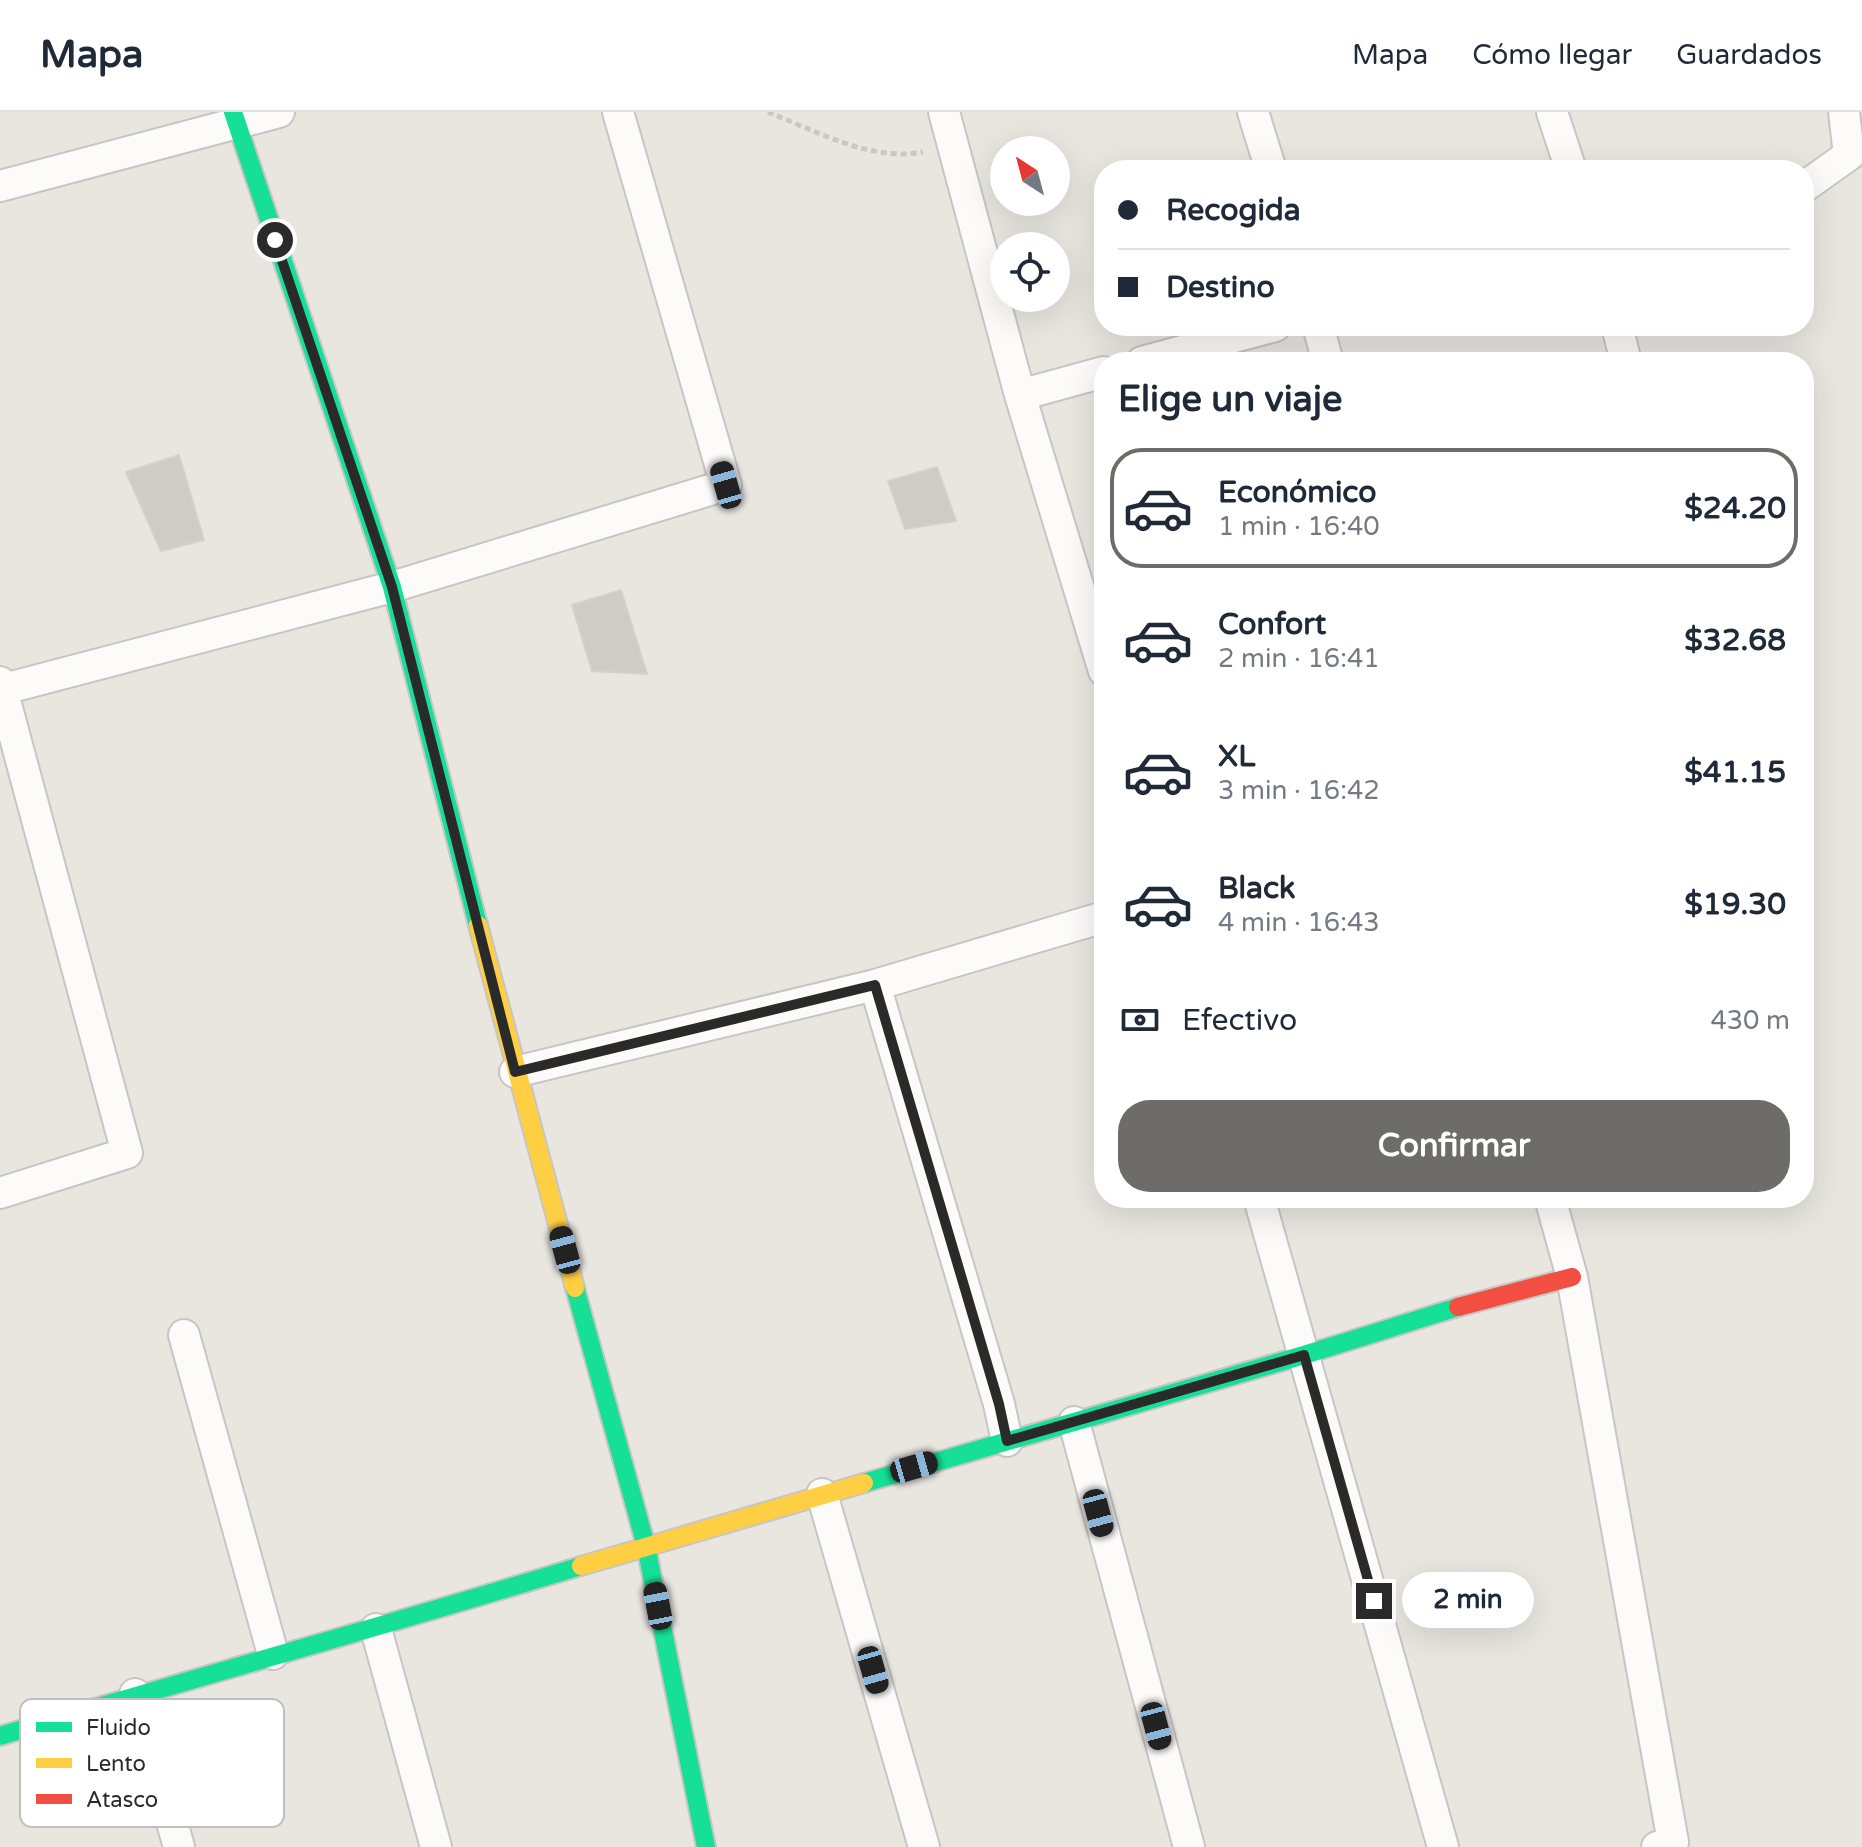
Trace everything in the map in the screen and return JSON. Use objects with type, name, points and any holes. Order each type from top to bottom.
[{"type":"street","points":[[0,186],[234,118],[279,112]]},
{"type":"street","points":[[0,1193],[127,1153],[1,687],[392,587],[726,485],[618,112]]},
{"type":"street","points":[[944,112],[1020,395],[1094,638]]},
{"type":"street","points":[[1253,112],[1268,160]]},
{"type":"street","points":[[1552,112],[1568,160]]},
{"type":"street","points":[[1814,180],[1849,155],[1844,112]]},
{"type":"street","points":[[234,118],[392,587],[515,1072],[646,1546],[706,1847]]},
{"type":"street","points":[[1179,352],[1238,336]]},
{"type":"street","points":[[1020,395],[1094,375]]},
{"type":"street","points":[[515,1072],[875,985],[1094,920]]},
{"type":"street","points":[[875,985],[999,1404],[1007,1441]]},
{"type":"street","points":[[1262,1208],[1443,1847]]},
{"type":"street","points":[[1553,1208],[1572,1277],[1673,1842],[1657,1847]]},
{"type":"street","points":[[119,1699],[273,1654],[376,1629],[646,1546],[1304,1355],[1464,1305],[1572,1277]]},
{"type":"street","points":[[184,1335],[273,1654]]},
{"type":"street","points":[[1074,1422],[1189,1847]]},
{"type":"street","points":[[822,1494],[924,1847]]},
{"type":"street","points":[[376,1629],[436,1847]]},
{"type":"street","points":[[135,1694],[136,1699]]},
{"type":"street","points":[[0,1736],[20,1730]]},
{"type":"street","points":[[173,1827],[179,1847]]},
{"type":"path","points":[[768,112],[859,147],[904,156],[955,146]]},
{"type":"building","points":[[179,455],[204,540],[161,551],[126,472]]},
{"type":"building","points":[[937,467],[956,521],[905,529],[888,481]]},
{"type":"building","points":[[621,590],[647,674],[592,671],[572,605]]},
{"type":"traffic: fast","points":[[233,112],[392,587],[478,925]]},
{"type":"traffic: fast","points":[[575,1288],[646,1546],[706,1847]]},
{"type":"traffic: fast","points":[[864,1483],[1458,1307]]},
{"type":"traffic: fast","points":[[127,1699],[581,1566]]},
{"type":"traffic: fast","points":[[0,1736],[20,1730]]},
{"type":"traffic: slow","points":[[478,925],[575,1288]]},
{"type":"traffic: slow","points":[[581,1566],[864,1483]]},
{"type":"traffic: jam","points":[[1458,1307],[1572,1277]]},
{"type":"route","points":[[275,240],[392,587],[515,1072],[875,985],[999,1404],[1007,1441],[1304,1355],[1374,1601]]}]
